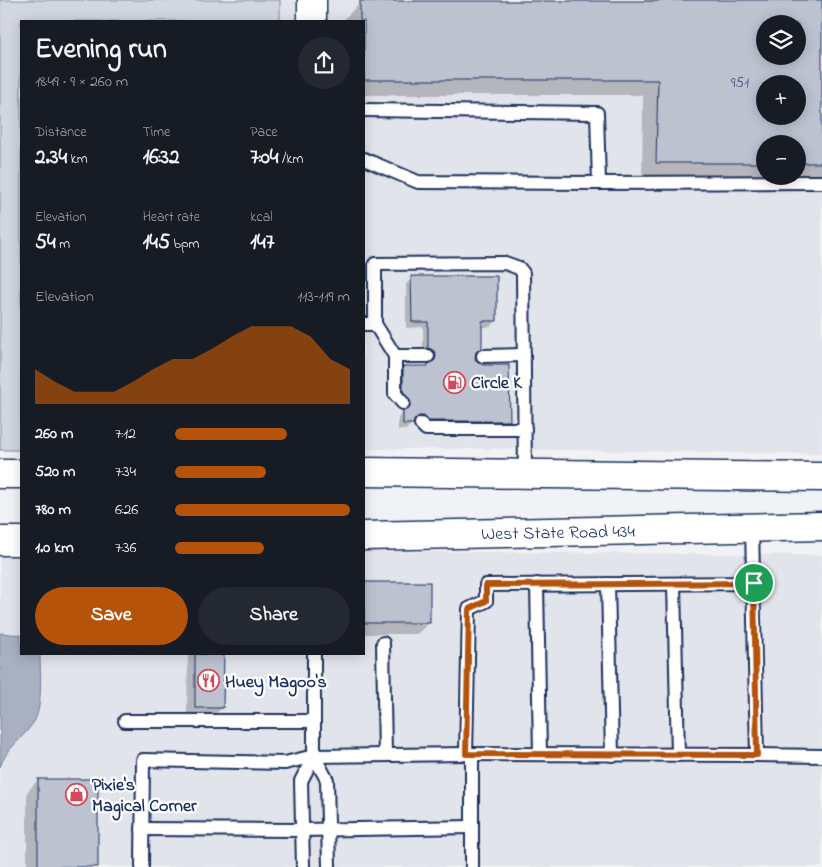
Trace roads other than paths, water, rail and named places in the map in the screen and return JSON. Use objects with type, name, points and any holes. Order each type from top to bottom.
[{"type":"main road","points":[[312,0],[312,20]]},
{"type":"main road","points":[[365,472],[822,478]]},
{"type":"main road","points":[[0,474],[20,474]]},
{"type":"main road","name":"West State Road 434","points":[[365,536],[822,526]]},
{"type":"main road","points":[[0,541],[20,541]]},
{"type":"lane","points":[[365,110],[597,113],[599,183]]},
{"type":"lane","points":[[365,159],[418,182],[822,182]]},
{"type":"lane","points":[[403,403],[395,394],[395,356],[369,324],[375,264],[505,263],[519,268],[523,273],[525,474]]},
{"type":"lane","points":[[482,356],[524,355]]},
{"type":"lane","points":[[395,356],[428,356]]},
{"type":"lane","points":[[430,426],[525,429]]},
{"type":"lane","points":[[752,528],[757,755]]},
{"type":"lane","points":[[472,867],[469,754],[469,609],[486,601],[486,585],[754,583]]},
{"type":"lane","points":[[537,584],[540,754]]},
{"type":"lane","points":[[608,584],[612,754]]},
{"type":"lane","points":[[674,584],[678,754]]},
{"type":"lane","points":[[383,643],[385,755]]},
{"type":"lane","points":[[303,867],[302,781],[314,756],[314,655]]},
{"type":"lane","points":[[125,720],[314,721]]},
{"type":"lane","points":[[142,867],[142,760],[285,763],[314,756],[469,754],[822,756]]},
{"type":"lane","points":[[314,756],[327,780],[329,867]]},
{"type":"lane","points":[[142,829],[328,830],[472,827]]},
{"type":"water","points":[[0,633],[20,635],[20,655],[40,655],[41,678],[38,713],[35,720],[11,748],[0,767]]},
{"type":"place","name":"Circle K","points":[[455,382]]},
{"type":"place","name":"Huey Magoo's","points":[[209,681]]},
{"type":"place","name":"Pixie's Magical Corner","points":[[76,794]]}]
